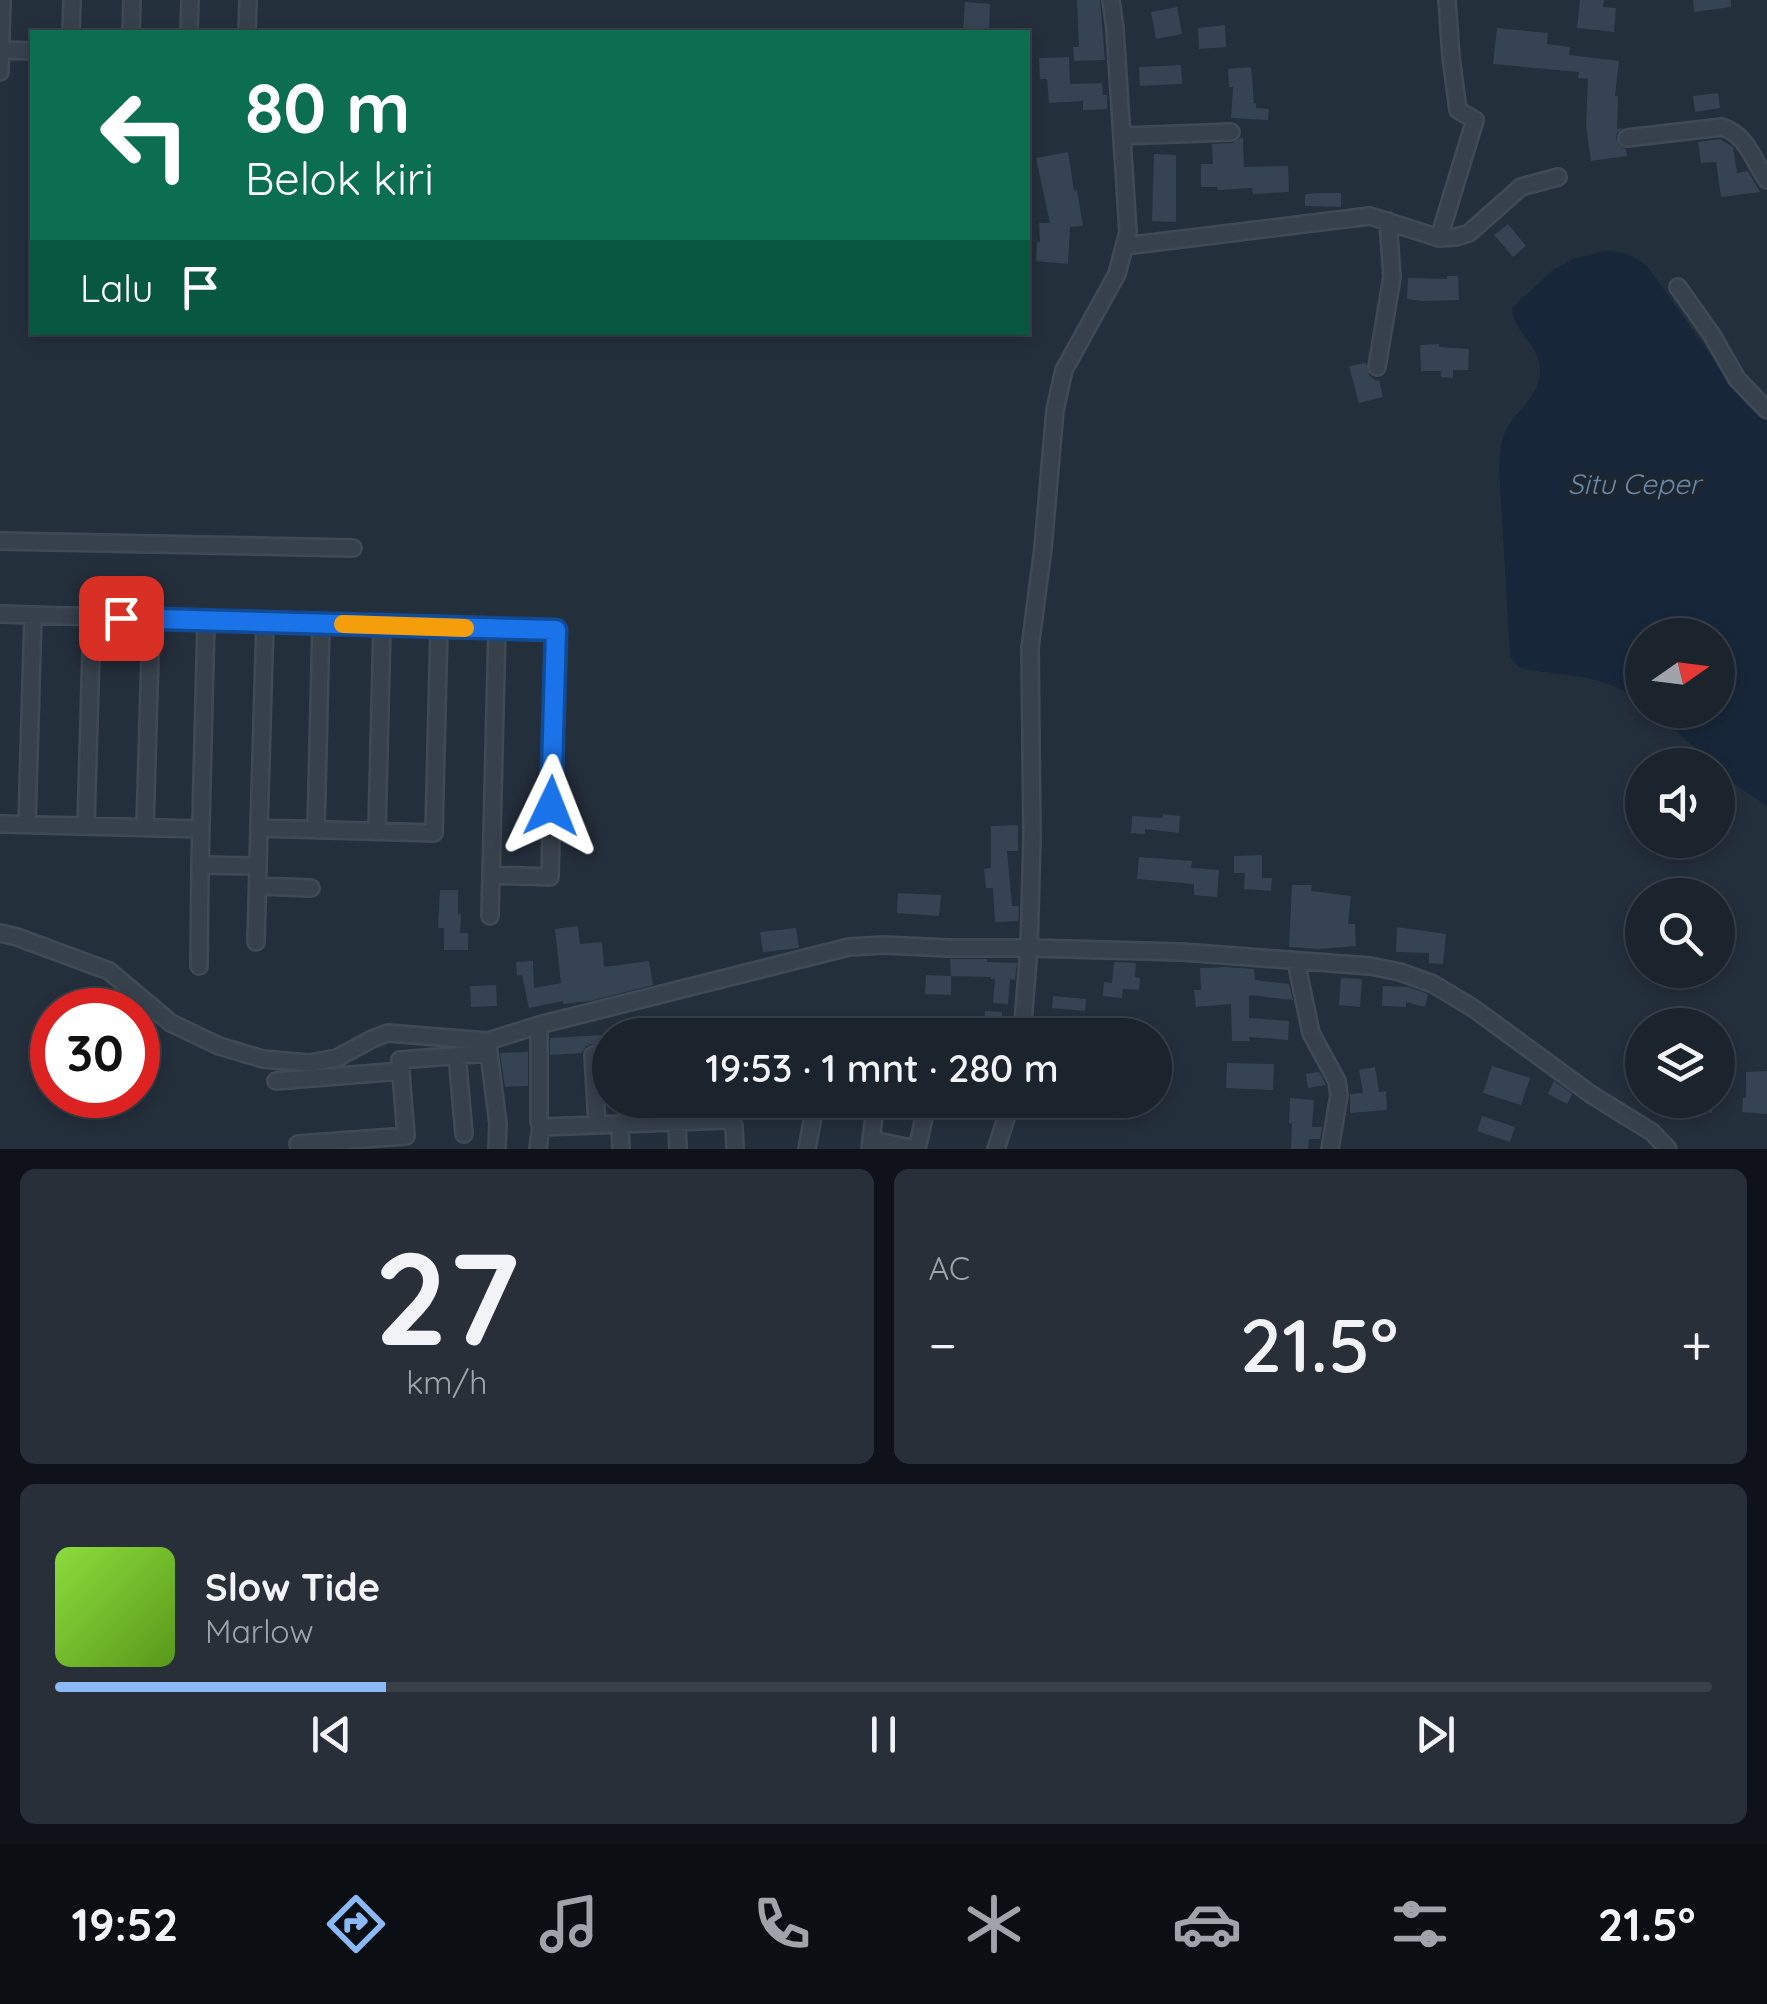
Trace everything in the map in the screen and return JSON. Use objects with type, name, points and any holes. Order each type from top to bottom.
[{"type":"street","points":[[0,72],[2,0]]},
{"type":"street","points":[[71,30],[72,0]]},
{"type":"street","points":[[131,30],[132,0]]},
{"type":"street","points":[[189,30],[190,0]]},
{"type":"street","points":[[247,30],[248,0]]},
{"type":"street","points":[[1023,1018],[1032,838],[1030,648],[1055,410],[1064,370],[1117,274],[1128,232],[1111,0]]},
{"type":"street","points":[[1439,238],[1475,120],[1458,110],[1447,0]]},
{"type":"street","points":[[0,50],[30,51]]},
{"type":"street","points":[[1627,138],[1722,127],[1734,131],[1746,143],[1767,180]]},
{"type":"street","points":[[1122,136],[1231,132]]},
{"type":"street","points":[[1125,246],[1370,216],[1439,238],[1456,237],[1469,233],[1521,186],[1558,177]]},
{"type":"street","points":[[1376,367],[1392,277],[1388,221]]},
{"type":"street","points":[[1678,288],[1737,379],[1767,410]]},
{"type":"street","points":[[0,541],[353,548]]},
{"type":"street","points":[[0,614],[556,630],[550,877],[491,875]]},
{"type":"street","points":[[27,824],[32,615]]},
{"type":"street","points":[[86,826],[92,617]]},
{"type":"street","points":[[146,828],[150,619]]},
{"type":"street","points":[[199,966],[206,620]]},
{"type":"street","points":[[256,942],[265,622]]},
{"type":"street","points":[[316,830],[322,624]]},
{"type":"street","points":[[377,832],[382,626]]},
{"type":"street","points":[[259,828],[434,833],[439,627]]},
{"type":"street","points":[[490,916],[497,629]]},
{"type":"street","points":[[0,824],[201,830]]},
{"type":"street","points":[[200,865],[258,866]]},
{"type":"street","points":[[258,886],[311,888]]},
{"type":"street","points":[[0,933],[109,971],[186,1031],[219,1046],[263,1058],[292,1063],[325,1061],[388,1033],[488,1047]]},
{"type":"street","points":[[298,1144],[406,1136],[400,1060],[458,1055],[539,1025],[849,947],[884,945],[1182,952],[1370,966],[1400,972],[1433,984],[1473,1008],[1650,1141],[1668,1149]]},
{"type":"street","points":[[1296,961],[1311,1034],[1337,1081],[1339,1095],[1330,1149]]},
{"type":"street","points":[[538,1149],[539,1025]]},
{"type":"street","points":[[488,1047],[498,1124],[497,1149]]},
{"type":"street","points":[[458,1055],[464,1134]]},
{"type":"street","points":[[276,1082],[401,1072]]},
{"type":"street","points":[[597,1118],[597,1126]]},
{"type":"street","points":[[807,1149],[813,1118]]},
{"type":"street","points":[[874,1118],[871,1144],[917,1149],[924,1118]]},
{"type":"street","points":[[996,1149],[1006,1118]]},
{"type":"street","points":[[541,1124],[544,1127],[730,1121],[734,1126],[734,1149]]},
{"type":"street","points":[[677,1122],[678,1149]]},
{"type":"street","points":[[620,1124],[621,1149]]},
{"type":"water","name":"Situ Ceper","points":[[1604,251],[1617,252],[1648,267],[1744,402],[1767,421],[1767,806],[1735,784],[1735,748],[1695,748],[1673,728],[1735,728],[1735,618],[1625,618],[1625,692],[1597,680],[1518,667],[1510,657],[1500,451],[1508,427],[1535,391],[1540,373],[1537,355],[1517,325],[1512,308],[1553,270],[1573,259]]},
{"type":"building","points":[[1077,0],[1100,0],[1105,60],[1074,61],[1073,47],[1079,47]]},
{"type":"building","points":[[1580,0],[1604,0],[1603,7],[1616,8],[1614,32],[1577,28]]},
{"type":"building","points":[[1693,0],[1731,0],[1731,7],[1694,12]]},
{"type":"building","points":[[965,2],[990,4],[989,30],[963,30]]},
{"type":"building","points":[[1177,7],[1182,34],[1156,39],[1151,12]]},
{"type":"building","points":[[1225,25],[1226,47],[1199,49],[1198,28]]},
{"type":"building","points":[[1497,28],[1548,33],[1547,44],[1570,47],[1569,55],[1619,61],[1615,96],[1617,129],[1622,128],[1616,138],[1627,156],[1591,161],[1586,126],[1588,79],[1578,78],[1579,72],[1493,64]]},
{"type":"building","points":[[1069,57],[1070,84],[1102,83],[1107,109],[1083,110],[1083,101],[1049,103],[1047,79],[1040,79],[1039,58]]},
{"type":"building","points":[[1181,65],[1182,84],[1140,86],[1139,67]]},
{"type":"building","points":[[1251,67],[1254,103],[1256,108],[1269,109],[1268,120],[1231,118],[1233,87],[1229,87],[1228,69]]},
{"type":"building","points":[[1718,93],[1720,108],[1695,112],[1693,96]]},
{"type":"building","points":[[1240,138],[1244,167],[1288,166],[1289,192],[1253,194],[1252,188],[1201,187],[1201,164],[1213,164],[1212,144],[1232,143]]},
{"type":"building","points":[[1720,139],[1733,147],[1737,173],[1748,171],[1760,192],[1721,197],[1716,162],[1701,163],[1698,142]]},
{"type":"building","points":[[1068,152],[1083,226],[1070,227],[1068,264],[1036,261],[1039,223],[1050,223],[1036,158]]},
{"type":"building","points":[[1154,154],[1176,155],[1176,222],[1152,221]]},
{"type":"building","points":[[1341,193],[1341,207],[1305,206],[1305,194]]},
{"type":"building","points":[[1508,224],[1526,246],[1513,257],[1494,235]]},
{"type":"building","points":[[1458,276],[1459,300],[1407,299],[1408,278]]},
{"type":"building","points":[[1420,345],[1469,349],[1468,370],[1453,370],[1453,378],[1441,377],[1441,371],[1421,371]]},
{"type":"building","points":[[1366,363],[1369,375],[1379,380],[1383,397],[1359,403],[1349,366]]},
{"type":"building","points":[[1163,814],[1180,816],[1179,833],[1145,829],[1145,834],[1131,833],[1132,816],[1162,818]]},
{"type":"building","points":[[1018,825],[1018,851],[1007,851],[1012,906],[1019,906],[1018,921],[995,922],[993,888],[986,888],[984,869],[991,868],[991,826]]},
{"type":"building","points":[[1262,855],[1262,878],[1272,878],[1271,891],[1244,889],[1245,873],[1234,873],[1234,856]]},
{"type":"building","points":[[1139,857],[1192,861],[1191,868],[1219,870],[1217,897],[1194,895],[1194,884],[1137,879]]},
{"type":"building","points":[[1292,885],[1312,885],[1311,891],[1351,896],[1348,924],[1355,924],[1356,946],[1289,947]]},
{"type":"building","points":[[440,890],[458,890],[460,933],[468,933],[468,950],[444,950],[444,928],[438,928]]},
{"type":"building","points":[[898,893],[941,895],[939,916],[897,913]]},
{"type":"building","points":[[578,926],[580,944],[602,942],[604,967],[649,961],[653,985],[590,1001],[563,1001],[529,1008],[516,962],[533,961],[534,988],[561,983],[555,929]]},
{"type":"building","points":[[1397,927],[1446,934],[1443,964],[1429,963],[1429,953],[1396,952]]},
{"type":"building","points":[[796,928],[799,948],[763,952],[760,932]]},
{"type":"building","points":[[950,959],[1017,963],[1015,980],[1010,979],[1008,1004],[993,1003],[995,979],[991,977],[951,976]]},
{"type":"building","points":[[1114,962],[1136,963],[1139,990],[1123,989],[1122,998],[1103,996],[1104,982],[1112,983]]},
{"type":"building","points":[[1200,968],[1254,969],[1255,980],[1289,984],[1293,1000],[1249,995],[1249,1018],[1289,1021],[1288,1040],[1249,1037],[1250,1041],[1232,1041],[1231,1004],[1196,1007],[1194,990],[1201,990]]},
{"type":"building","points":[[926,975],[951,976],[951,995],[925,994]]},
{"type":"building","points":[[1341,978],[1362,979],[1360,1007],[1339,1005]]},
{"type":"building","points":[[496,985],[497,1006],[471,1007],[470,986]]},
{"type":"building","points":[[1383,986],[1408,987],[1428,994],[1425,1007],[1406,1002],[1406,1007],[1382,1006]]},
{"type":"building","points":[[1053,996],[1086,999],[1085,1011],[1052,1008]]},
{"type":"building","points":[[985,1011],[1002,1012],[1002,1018],[985,1018]]},
{"type":"building","points":[[592,1036],[592,1044],[582,1053],[550,1055],[550,1038]]},
{"type":"building","points":[[528,1052],[528,1086],[505,1087],[500,1053]]},
{"type":"building","points":[[1227,1063],[1274,1064],[1273,1090],[1226,1088]]},
{"type":"building","points":[[1492,1066],[1530,1078],[1521,1105],[1483,1093]]},
{"type":"building","points":[[1375,1067],[1379,1092],[1386,1091],[1387,1110],[1350,1113],[1350,1094],[1363,1093],[1359,1070]]},
{"type":"building","points":[[1767,1071],[1767,1114],[1742,1112],[1746,1072]]},
{"type":"building","points":[[1319,1072],[1326,1085],[1308,1088],[1306,1074]]},
{"type":"building","points":[[1554,1081],[1572,1094],[1567,1104],[1548,1094]]},
{"type":"building","points":[[1290,1098],[1314,1100],[1312,1127],[1322,1127],[1320,1139],[1309,1139],[1308,1149],[1291,1149]]},
{"type":"building","points":[[1482,1116],[1515,1127],[1510,1142],[1477,1131]]},
{"type":"slow traffic","points":[[343,624],[465,628]]},
{"type":"route","points":[[121,618],[556,630],[551,806]]}]
